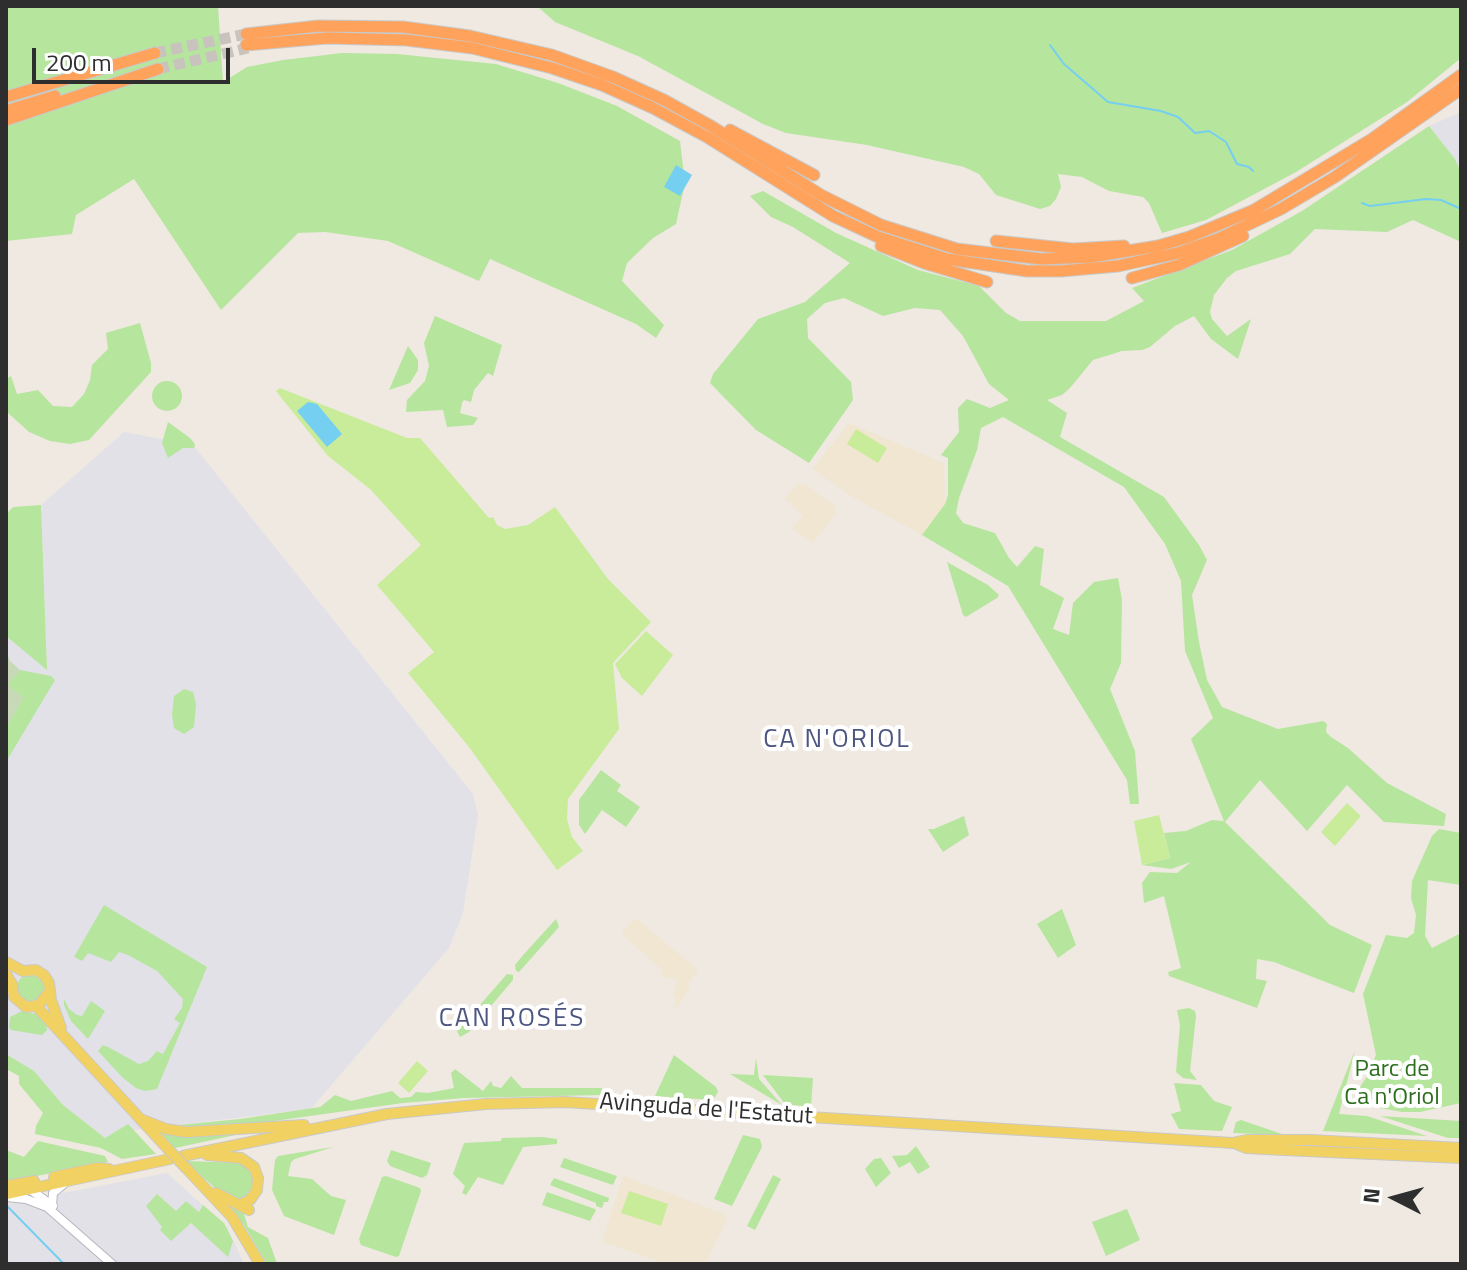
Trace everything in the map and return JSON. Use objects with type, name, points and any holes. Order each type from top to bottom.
[{"type":"highway","points":[[814,175],[669,97],[519,46],[436,31],[344,25],[285,28],[247,42],[344,37],[423,41],[496,53],[552,68],[634,99],[683,123],[833,216],[878,237],[947,259],[995,268],[1061,271],[1118,266],[1178,253],[1233,233],[1281,209],[1376,151],[1461,89]]},
{"type":"highway","points":[[6,97],[157,62]]},
{"type":"highway","points":[[6,111],[157,62]]},
{"type":"highway","points":[[6,120],[157,62]]},
{"type":"highway","points":[[621,80],[696,117],[851,212],[895,231],[941,245],[1007,257],[1074,259],[1141,250],[1203,231],[1254,210],[1331,165],[1461,75]]},
{"type":"highway","points":[[1132,278],[1205,255],[1264,224],[1281,209]]},
{"type":"highway","points":[[833,216],[852,232],[899,254],[987,282]]},
{"type":"highway","points":[[996,241],[1058,248],[1099,248],[1203,231]]},
{"type":"main road","points":[[6,962],[23,971]]},
{"type":"main road","points":[[49,992],[37,1007],[26,1007],[17,1002],[9,979],[23,971],[36,970],[44,975],[62,1032]]},
{"type":"main road","points":[[37,1007],[169,1154],[232,1217],[260,1264]]},
{"type":"main road","name":"Avinguda de l'Estatut","points":[[241,1158],[188,1155],[326,1125],[447,1107],[596,1103],[1247,1144]]},
{"type":"main road","points":[[140,1119],[166,1129],[186,1132],[326,1125]]},
{"type":"main road","points":[[1247,1144],[1461,1148]]},
{"type":"main road","points":[[1247,1144],[1461,1158]]},
{"type":"main road","points":[[6,1192],[70,1181],[169,1154]]},
{"type":"main road","points":[[241,1158],[254,1167],[258,1184],[248,1206]]},
{"type":"main road","points":[[241,1158],[254,1163],[260,1172],[261,1190],[248,1206]]},
{"type":"main road","points":[[6,1192],[97,1168],[115,1170]]},
{"type":"main road","points":[[201,1183],[248,1206]]},
{"type":"street","points":[[52,1206],[53,1193],[70,1181]]},
{"type":"street","points":[[30,1189],[112,1264]]},
{"type":"street","points":[[6,1192],[47,1207],[78,1232]]},
{"type":"shaded area","points":[[1461,112],[1461,172],[1455,159],[1429,126]]},
{"type":"shaded area","points":[[849,423],[944,463],[945,504],[922,535],[853,497],[812,469]]},
{"type":"shaded area","points":[[124,432],[193,445],[473,794],[478,816],[463,913],[449,948],[311,1109],[134,1130],[127,1125],[105,1138],[63,1105],[34,1071],[6,1054],[6,636],[47,669],[41,505]]},
{"type":"shaded area","points":[[797,484],[804,484],[835,506],[836,514],[812,543],[792,528],[803,515],[784,499]]},
{"type":"shaded area","points":[[637,919],[698,970],[677,1008],[674,1006],[677,999],[673,997],[676,979],[663,977],[662,970],[622,934]]},
{"type":"shaded area","points":[[167,1173],[227,1227],[244,1264],[6,1264],[6,1204]]},
{"type":"shaded area","points":[[623,1176],[724,1214],[727,1219],[705,1264],[667,1264],[602,1242]]},
{"type":"green space","points":[[6,6],[218,6],[223,82],[247,67],[283,60],[342,53],[397,54],[496,64],[617,106],[680,141],[685,183],[676,224],[653,238],[627,263],[622,281],[664,325],[656,338],[636,324],[490,259],[479,281],[388,241],[325,232],[298,233],[221,310],[134,179],[76,215],[72,234],[6,241]]},
{"type":"green space","points":[[537,6],[1461,6],[1461,58],[1407,102],[1296,172],[1206,220],[1162,233],[1149,203],[1143,197],[1109,191],[1082,177],[1058,174],[1061,187],[1056,199],[1050,206],[1040,209],[996,195],[979,174],[964,167],[867,145],[786,133],[763,124],[638,56],[555,22]]},
{"type":"green space","points":[[1429,126],[1455,159],[1461,172],[1461,242],[1413,220],[1387,232],[1315,229],[1290,254],[1236,271],[1214,295],[1210,312],[1212,319],[1227,336],[1251,319],[1238,359],[1211,339],[1194,316],[1175,326],[1150,347],[1093,360],[1062,395],[1047,400],[1067,413],[1060,437],[1164,497],[1199,545],[1207,560],[1192,595],[1207,680],[1222,707],[1278,729],[1323,721],[1331,737],[1387,783],[1446,814],[1444,826],[1384,822],[1347,785],[1307,831],[1260,780],[1225,822],[1330,925],[1372,945],[1354,993],[1274,962],[1257,959],[1256,979],[1267,981],[1257,1008],[1169,976],[1168,972],[1181,968],[1164,896],[1144,903],[1142,883],[1150,872],[1177,873],[1191,862],[1171,869],[1142,865],[1170,858],[1164,833],[1186,831],[1212,820],[1224,821],[1191,739],[1213,718],[1185,651],[1181,581],[1165,544],[1124,487],[1003,417],[981,428],[956,513],[963,523],[995,533],[1017,567],[1035,546],[1044,549],[1040,585],[1064,598],[1053,629],[1069,635],[1073,603],[1094,582],[1118,578],[1122,600],[1121,663],[1110,689],[1135,751],[1139,804],[1130,804],[1127,780],[1008,586],[922,535],[948,495],[948,458],[941,455],[959,432],[958,408],[967,399],[990,408],[1009,400],[989,384],[963,336],[940,310],[915,308],[883,316],[844,298],[825,303],[807,319],[808,338],[851,382],[853,400],[809,463],[756,430],[710,383],[713,374],[758,319],[805,302],[850,263],[793,227],[771,217],[750,196],[763,191],[836,233],[918,270],[979,286],[1006,313],[1020,321],[1106,321],[1144,301],[1132,288],[1232,250],[1302,211]]},
{"type":"green space","points":[[435,316],[502,345],[493,376],[488,373],[474,390],[471,402],[464,400],[462,403],[460,413],[478,418],[473,425],[447,427],[443,410],[406,412],[407,400],[425,381],[429,366],[424,343]]},
{"type":"green space","points":[[140,323],[151,372],[89,440],[70,444],[50,441],[29,432],[8,413],[6,379],[11,376],[17,394],[38,390],[53,406],[72,407],[84,394],[92,365],[108,349],[106,333]]},
{"type":"green space","points":[[408,346],[418,360],[418,370],[410,383],[389,390]]},
{"type":"green space","points":[[167,381],[178,385],[182,396],[178,407],[167,411],[156,407],[152,396],[156,385]]},
{"type":"green space","points":[[280,388],[407,438],[420,438],[489,518],[493,517],[497,525],[505,529],[528,525],[555,507],[608,579],[651,622],[613,663],[619,729],[568,799],[567,819],[572,837],[583,851],[557,870],[469,747],[408,673],[434,652],[377,585],[421,545],[370,489],[328,456],[276,391]]},
{"type":"green space","points":[[168,422],[190,438],[195,444],[194,448],[183,448],[168,458],[162,443]]},
{"type":"green space","points":[[856,429],[887,448],[878,463],[847,444]]},
{"type":"green space","points":[[41,505],[47,670],[6,636],[6,514],[13,507]]},
{"type":"green space","points":[[947,562],[988,585],[999,595],[997,598],[966,617],[963,615]]},
{"type":"green space","points":[[646,631],[673,655],[642,696],[622,678],[615,664]]},
{"type":"green space","points":[[6,650],[10,661],[20,670],[8,685],[23,698],[6,728]]},
{"type":"green space","points":[[20,670],[51,676],[55,680],[6,762],[6,728],[23,698],[7,685]]},
{"type":"green space","points":[[184,689],[193,692],[196,704],[194,727],[184,734],[174,728],[172,715],[174,696]]},
{"type":"green space","points":[[601,770],[621,785],[617,791],[640,807],[626,827],[602,810],[585,834],[579,825],[579,800]]},
{"type":"green space","points":[[1347,803],[1361,816],[1335,846],[1321,832]]},
{"type":"green space","points":[[1159,815],[1170,858],[1142,865],[1134,821]]},
{"type":"green space","points":[[964,816],[969,835],[943,852],[928,829]]},
{"type":"green space","name":"Parc de Ca n'Oriol","points":[[1439,829],[1461,833],[1461,885],[1428,880],[1425,936],[1432,948],[1461,933],[1461,1103],[1420,1112],[1402,1112],[1380,1108],[1360,1093],[1376,1055],[1363,994],[1386,935],[1407,938],[1414,933],[1416,915],[1411,898],[1412,881],[1432,836]]},
{"type":"green space","points":[[104,905],[207,967],[157,1089],[145,1091],[136,1088],[98,1051],[103,1045],[139,1064],[148,1061],[157,1051],[163,1054],[180,1023],[174,1019],[182,1008],[183,999],[157,971],[128,955],[119,952],[111,962],[88,953],[82,961],[74,957]]},
{"type":"green space","points":[[1062,909],[1076,945],[1058,958],[1037,924]]},
{"type":"green space","points":[[556,919],[559,927],[519,972],[516,971],[515,965]]},
{"type":"green space","points":[[31,974],[41,978],[45,988],[41,998],[31,1002],[21,998],[17,988],[21,978]]},
{"type":"green space","points":[[507,974],[513,975],[513,980],[469,1032],[460,1037],[457,1031]]},
{"type":"green space","points":[[64,999],[69,1009],[77,1015],[82,1016],[91,1001],[105,1011],[88,1039],[71,1021]]},
{"type":"green space","points":[[1189,1008],[1195,1011],[1196,1016],[1190,1071],[1197,1080],[1183,1078],[1176,1072],[1180,1025],[1177,1010]]},
{"type":"green space","points":[[22,1011],[36,1014],[46,1022],[47,1030],[42,1035],[11,1030],[10,1017]]},
{"type":"green space","points":[[1355,1050],[1339,1114],[1367,1116],[1427,1136],[1323,1131]]},
{"type":"green space","points":[[6,1054],[34,1071],[63,1105],[105,1138],[128,1124],[156,1154],[122,1159],[101,1148],[35,1134],[43,1113],[19,1084],[19,1076],[6,1069]]},
{"type":"green space","points":[[674,1055],[716,1087],[718,1092],[715,1097],[711,1100],[655,1096]]},
{"type":"green space","points":[[756,1058],[759,1079],[782,1105],[730,1074],[754,1075]]},
{"type":"green space","points":[[417,1061],[428,1071],[409,1093],[398,1083]]},
{"type":"green space","points":[[455,1069],[483,1091],[491,1081],[493,1086],[501,1088],[511,1076],[522,1088],[602,1088],[601,1095],[464,1098],[274,1121],[192,1128],[168,1126],[320,1107],[335,1095],[351,1101],[392,1091],[400,1098],[411,1097],[416,1092],[454,1088],[451,1073]]},
{"type":"green space","points":[[763,1075],[813,1078],[811,1107],[785,1104]]},
{"type":"green space","points":[[1174,1083],[1201,1085],[1214,1101],[1232,1107],[1222,1131],[1179,1129],[1171,1114],[1181,1111]]},
{"type":"green space","points":[[1380,1116],[1461,1121],[1461,1138],[1448,1138]]},
{"type":"green space","points":[[1241,1120],[1283,1135],[1233,1133],[1236,1122]]},
{"type":"green space","points":[[159,1131],[254,1131],[175,1148]]},
{"type":"green space","points":[[743,1135],[760,1139],[762,1147],[732,1206],[714,1199]]},
{"type":"green space","points":[[542,1137],[557,1139],[557,1144],[523,1147],[503,1185],[478,1177],[466,1195],[462,1193],[465,1186],[453,1174],[464,1143]]},
{"type":"green space","points":[[38,1141],[105,1156],[108,1162],[6,1182],[6,1150],[24,1157]]},
{"type":"green space","points":[[916,1146],[930,1167],[918,1174],[910,1162],[899,1168],[892,1156],[907,1155]]},
{"type":"green space","points":[[333,1147],[295,1159],[291,1162],[288,1176],[312,1179],[331,1196],[346,1200],[334,1235],[284,1216],[272,1190],[278,1156]]},
{"type":"green space","points":[[391,1150],[431,1163],[427,1175],[422,1178],[390,1166],[387,1161]]},
{"type":"green space","points":[[564,1158],[617,1176],[613,1185],[560,1167]]},
{"type":"green space","points":[[881,1158],[891,1173],[876,1187],[865,1169],[874,1159]]},
{"type":"green space","points":[[185,1161],[245,1163],[254,1181],[253,1192],[242,1199],[227,1199]]},
{"type":"green space","points":[[773,1175],[781,1179],[755,1230],[747,1226]]},
{"type":"green space","points":[[382,1177],[421,1191],[399,1256],[396,1257],[361,1245],[359,1239]]},
{"type":"green space","points":[[554,1178],[609,1198],[608,1202],[604,1202],[602,1208],[596,1206],[596,1203],[550,1185]]},
{"type":"green space","points":[[629,1191],[668,1204],[661,1226],[621,1213]]},
{"type":"green space","points":[[547,1192],[596,1210],[590,1221],[542,1205]]},
{"type":"green space","points":[[157,1194],[176,1211],[186,1201],[199,1212],[203,1205],[224,1223],[233,1241],[228,1257],[191,1223],[171,1241],[160,1230],[162,1227],[146,1206]]},
{"type":"green space","points":[[231,1204],[243,1211],[248,1227],[268,1238],[277,1264],[267,1264]]},
{"type":"green space","points":[[1127,1209],[1140,1240],[1106,1256],[1092,1222]]},
{"type":"water","points":[[676,165],[692,175],[680,196],[664,187]]},
{"type":"water","points":[[308,402],[317,404],[342,434],[327,447],[297,411]]},
{"type":"waterway","points":[[1050,45],[1064,64],[1108,102],[1161,111],[1178,117],[1195,133],[1209,131],[1226,142],[1237,164],[1253,171]]},
{"type":"waterway","points":[[1362,203],[1370,206],[1426,199],[1441,200],[1461,209]]},
{"type":"waterway","points":[[6,1205],[64,1264]]},
{"type":"tunnel","points":[[155,53],[246,34]]},
{"type":"tunnel","points":[[158,69],[248,48]]},
{"type":"district","name":"CA N'ORIOL","points":[[837,741]]},
{"type":"district","name":"CAN ROSÉS","points":[[512,1020]]}]
